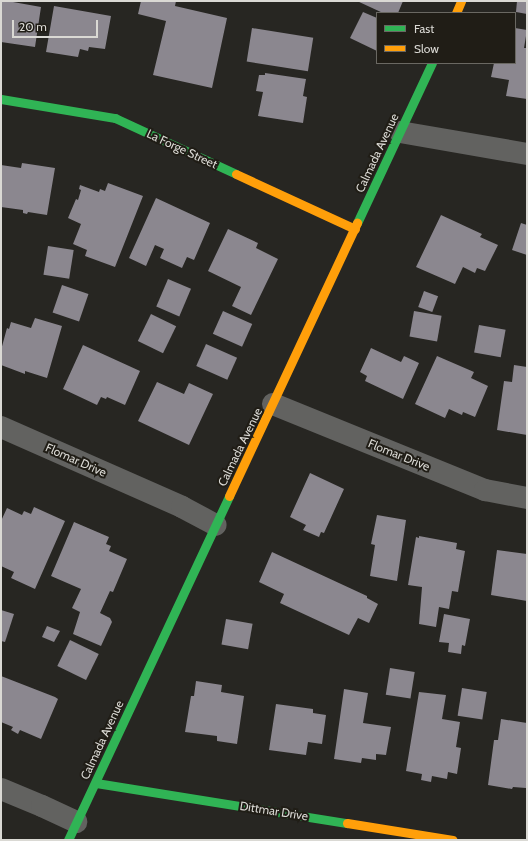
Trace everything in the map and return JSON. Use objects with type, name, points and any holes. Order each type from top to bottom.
[{"type":"street","points":[[456,12],[461,1]]},
{"type":"street","name":"Calmada Avenue","points":[[72,831],[96,783],[432,64]]},
{"type":"street","name":"La Forge Street","points":[[1,99],[115,118],[355,228]]},
{"type":"street","points":[[400,132],[527,154]]},
{"type":"street","name":"Flomar Drive","points":[[273,404],[485,490],[527,498]]},
{"type":"street","name":"Flomar Drive","points":[[1,427],[182,507],[216,525]]},
{"type":"street","name":"Dittmar Drive","points":[[96,783],[453,840]]},
{"type":"street","points":[[1,789],[42,806],[72,831]]},
{"type":"building","points":[[1,1],[13,1],[41,7],[35,47],[1,42]]},
{"type":"building","points":[[141,1],[176,1],[175,6],[227,18],[212,88],[153,75],[166,21],[138,14]]},
{"type":"building","points":[[357,1],[403,1],[398,12],[381,12]]},
{"type":"building","points":[[517,1],[527,1],[527,14],[516,12]]},
{"type":"building","points":[[54,6],[111,16],[105,49],[89,47],[88,51],[80,49],[78,57],[46,52]]},
{"type":"building","points":[[363,12],[376,18],[376,51],[350,38]]},
{"type":"building","points":[[252,28],[313,38],[308,71],[247,62]]},
{"type":"building","points":[[516,28],[527,30],[524,48],[527,48],[527,99],[506,96],[509,80],[491,77],[494,64],[516,64]]},
{"type":"building","points":[[265,73],[306,79],[303,96],[307,97],[303,123],[258,116],[263,92],[256,91],[259,75],[265,75]]},
{"type":"building","points":[[22,163],[55,168],[47,215],[28,212],[27,214],[23,213],[23,210],[1,207],[1,165],[21,168]]},
{"type":"building","points":[[108,183],[143,196],[115,267],[85,256],[87,250],[73,244],[81,224],[68,218],[76,199],[78,200],[81,190],[79,189],[80,185],[99,192],[100,189],[105,191]]},
{"type":"building","points":[[156,198],[210,223],[194,260],[187,257],[182,268],[160,258],[164,249],[155,245],[146,266],[129,258]]},
{"type":"building","points":[[441,215],[482,234],[480,237],[498,245],[485,271],[477,268],[475,273],[463,267],[455,284],[416,267]]},
{"type":"building","points":[[521,223],[527,225],[527,255],[512,250]]},
{"type":"building","points":[[228,229],[258,243],[256,248],[278,259],[251,315],[232,306],[241,287],[208,271]]},
{"type":"building","points":[[48,246],[74,250],[69,279],[43,275]]},
{"type":"building","points":[[168,279],[191,289],[179,316],[156,307]]},
{"type":"building","points":[[62,285],[88,294],[79,322],[53,312]]},
{"type":"building","points":[[424,291],[438,296],[432,312],[418,307]]},
{"type":"building","points":[[223,311],[252,324],[242,347],[213,334]]},
{"type":"building","points":[[414,311],[442,316],[437,341],[409,337]]},
{"type":"building","points":[[151,314],[176,326],[163,353],[138,341]]},
{"type":"building","points":[[35,318],[62,326],[47,378],[25,371],[25,374],[1,365],[1,350],[7,328],[9,329],[11,322],[31,328]]},
{"type":"building","points":[[479,325],[506,330],[501,357],[474,353]]},
{"type":"building","points":[[206,344],[237,358],[227,380],[196,366]]},
{"type":"building","points":[[83,345],[140,371],[125,405],[107,397],[106,399],[101,397],[97,405],[63,389]]},
{"type":"building","points":[[371,348],[401,362],[404,356],[419,363],[403,399],[365,381],[367,376],[360,372]]},
{"type":"building","points":[[437,356],[474,372],[471,378],[488,386],[475,417],[463,412],[462,415],[449,409],[445,418],[415,404]]},
{"type":"building","points":[[514,365],[527,367],[527,435],[497,430],[504,381],[512,382]]},
{"type":"building","points":[[157,382],[184,394],[189,383],[213,394],[189,445],[138,421]]},
{"type":"building","points":[[310,473],[344,489],[324,533],[321,532],[319,537],[303,530],[306,525],[290,517]]},
{"type":"building","points":[[34,507],[65,521],[35,589],[11,578],[14,572],[1,566],[1,521],[7,508],[22,515],[24,511],[31,514]]},
{"type":"building","points":[[377,515],[406,520],[397,581],[370,576],[375,545],[371,544]]},
{"type":"building","points":[[74,522],[109,537],[106,544],[111,546],[109,551],[127,559],[113,592],[110,591],[100,613],[110,618],[112,622],[101,646],[73,634],[80,612],[72,608],[81,589],[51,576]]},
{"type":"building","points":[[419,536],[457,543],[456,549],[465,551],[458,592],[452,591],[449,609],[439,607],[436,627],[419,624],[422,587],[408,585],[416,537],[419,538]]},
{"type":"building","points":[[497,550],[527,554],[527,601],[491,595]]},
{"type":"building","points":[[272,552],[367,596],[367,598],[378,604],[369,623],[358,618],[349,635],[280,603],[284,594],[259,582]]},
{"type":"building","points":[[1,610],[14,614],[5,642],[1,641]]},
{"type":"building","points":[[444,614],[470,619],[465,646],[462,645],[461,654],[448,652],[449,643],[439,642]]},
{"type":"building","points":[[226,619],[253,624],[248,649],[221,645]]},
{"type":"building","points":[[47,626],[60,631],[54,642],[42,637]]},
{"type":"building","points":[[70,640],[99,654],[86,680],[57,666]]},
{"type":"building","points":[[390,668],[415,672],[410,699],[386,695]]},
{"type":"building","points":[[1,676],[58,699],[41,739],[20,730],[18,734],[11,730],[13,727],[1,722]]},
{"type":"building","points":[[196,681],[222,685],[221,692],[244,696],[237,744],[217,741],[217,736],[185,732],[191,696],[194,696]]},
{"type":"building","points":[[462,688],[487,692],[482,720],[458,716]]},
{"type":"building","points":[[344,689],[368,693],[363,723],[391,727],[386,755],[376,754],[376,760],[362,758],[361,763],[334,759]]},
{"type":"building","points":[[419,692],[446,695],[442,719],[460,722],[456,747],[461,748],[457,774],[448,772],[447,779],[432,776],[431,782],[421,780],[422,774],[406,771]]},
{"type":"building","points":[[276,704],[313,709],[313,713],[326,715],[322,744],[308,742],[306,755],[269,750]]},
{"type":"building","points":[[501,719],[527,723],[526,788],[513,787],[512,789],[488,785],[494,740],[498,740]]},
{"type":"traffic: fast","points":[[357,223],[432,64]]},
{"type":"traffic: fast","points":[[1,99],[115,118],[236,174]]},
{"type":"traffic: fast","points":[[68,840],[229,496]]},
{"type":"traffic: fast","points":[[96,783],[347,823]]},
{"type":"traffic: slow","points":[[456,12],[461,1]]},
{"type":"traffic: slow","points":[[236,174],[355,229]]},
{"type":"traffic: slow","points":[[229,496],[357,223]]},
{"type":"traffic: slow","points":[[347,823],[453,840]]}]
